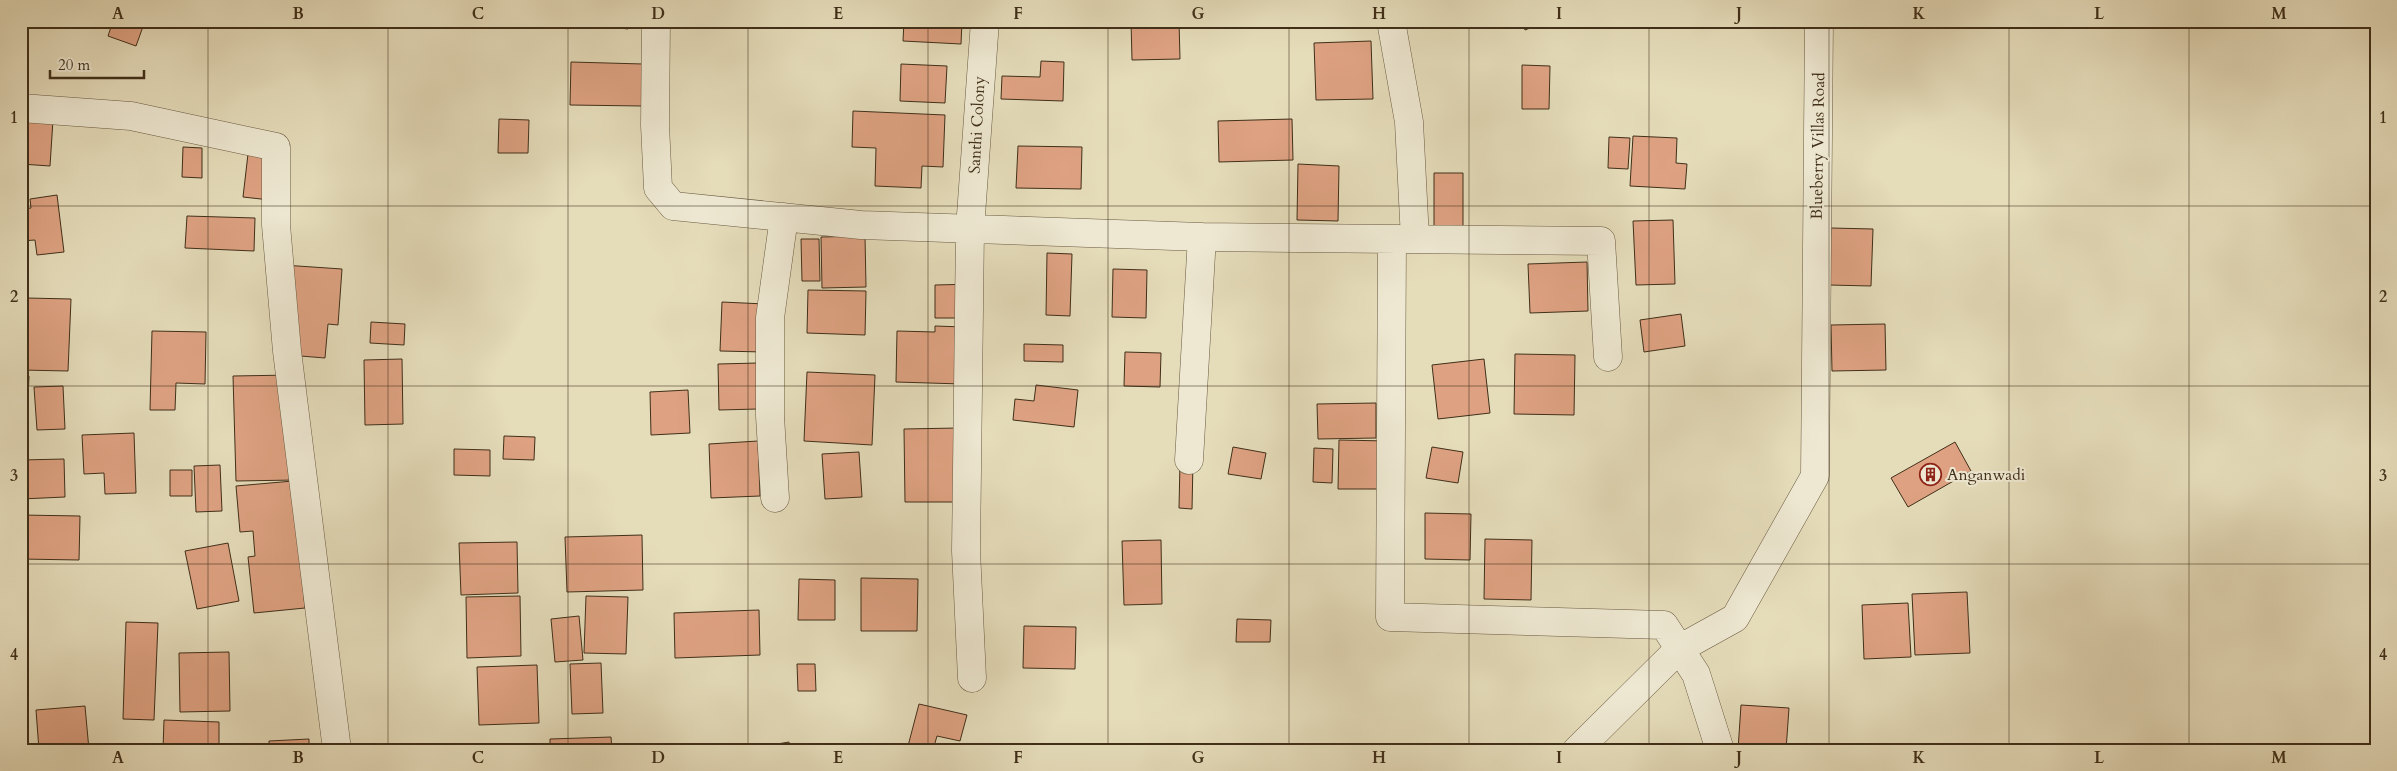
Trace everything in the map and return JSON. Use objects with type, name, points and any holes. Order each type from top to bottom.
[{"type":"street","points":[[656,21],[655,125],[658,188],[673,206],[861,225],[1202,237],[1601,241],[1608,357]]},
{"type":"street","name":"Santhi Colony","points":[[972,678],[966,551],[970,229],[985,21]]},
{"type":"street","points":[[1391,21],[1409,122],[1403,239],[1390,617],[1664,626],[1696,674],[1720,750]]},
{"type":"street","name":"Blueberry Villas Road","points":[[1577,750],[1680,649],[1735,618],[1815,476],[1819,21]]},
{"type":"street","points":[[21,108],[131,116],[276,147],[276,226],[287,351],[337,750]]},
{"type":"street","points":[[775,498],[770,416],[770,318],[784,217]]},
{"type":"street","points":[[1189,460],[1202,237]]},
{"type":"building","points":[[113,21],[145,21],[136,46],[108,36]]},
{"type":"building","points":[[527,21],[563,21],[562,27]]},
{"type":"building","points":[[597,21],[629,21],[628,29],[597,25]]},
{"type":"building","points":[[904,21],[962,21],[961,44],[903,41]]},
{"type":"building","points":[[1039,21],[1081,21],[1082,25],[1039,27]]},
{"type":"building","points":[[1131,21],[1179,21],[1180,59],[1132,60]]},
{"type":"building","points":[[1522,21],[1548,21],[1525,30]]},
{"type":"building","points":[[1371,41],[1373,99],[1316,100],[1314,43]]},
{"type":"building","points":[[1041,61],[1064,62],[1063,101],[1001,99],[1002,76],[1040,77]]},
{"type":"building","points":[[571,62],[643,64],[642,106],[570,105]]},
{"type":"building","points":[[901,64],[947,66],[945,103],[900,101]]},
{"type":"building","points":[[1522,65],[1550,66],[1549,109],[1522,109]]},
{"type":"building","points":[[853,111],[945,115],[943,167],[922,166],[921,188],[875,186],[876,148],[852,147]]},
{"type":"building","points":[[21,118],[53,120],[50,166],[21,164]]},
{"type":"building","points":[[499,119],[529,120],[528,153],[498,153]]},
{"type":"building","points":[[1292,119],[1293,160],[1219,162],[1218,121]]},
{"type":"building","points":[[1633,136],[1677,138],[1676,163],[1687,164],[1685,189],[1630,186]]},
{"type":"building","points":[[1609,137],[1630,138],[1628,169],[1608,168]]},
{"type":"building","points":[[1018,146],[1082,147],[1081,189],[1016,188]]},
{"type":"building","points":[[183,147],[202,148],[202,178],[182,177]]},
{"type":"building","points":[[248,154],[274,156],[270,200],[243,197]]},
{"type":"building","points":[[1298,164],[1339,166],[1338,221],[1297,220]]},
{"type":"building","points":[[1434,173],[1463,173],[1463,227],[1434,227]]},
{"type":"building","points":[[57,195],[64,252],[37,255],[35,240],[21,241],[21,209],[31,208],[30,199]]},
{"type":"building","points":[[187,216],[255,218],[254,251],[185,248]]},
{"type":"building","points":[[1673,220],[1675,284],[1636,285],[1633,221]]},
{"type":"building","points":[[1831,228],[1873,229],[1871,286],[1829,285]]},
{"type":"building","points":[[865,236],[866,287],[822,288],[821,237]]},
{"type":"building","points":[[801,239],[819,239],[820,281],[802,281]]},
{"type":"building","points":[[1047,253],[1072,254],[1070,316],[1046,315]]},
{"type":"building","points":[[1587,262],[1588,311],[1530,313],[1528,264]]},
{"type":"building","points":[[283,265],[342,269],[338,325],[328,324],[325,358],[276,354]]},
{"type":"building","points":[[1113,269],[1147,270],[1146,318],[1112,317]]},
{"type":"building","points":[[976,284],[977,318],[935,318],[935,285]]},
{"type":"building","points":[[808,290],[866,291],[865,335],[807,333]]},
{"type":"building","points":[[27,298],[71,299],[68,371],[21,370],[21,314],[26,314]]},
{"type":"building","points":[[722,302],[765,304],[764,352],[720,351]]},
{"type":"building","points":[[1681,314],[1685,346],[1644,352],[1640,320]]},
{"type":"building","points":[[371,322],[405,324],[404,345],[370,343]]},
{"type":"building","points":[[1885,324],[1886,370],[1832,371],[1831,325]]},
{"type":"building","points":[[935,326],[964,327],[962,384],[896,382],[897,331],[935,332]]},
{"type":"building","points":[[152,331],[206,332],[205,384],[176,383],[175,410],[150,410]]},
{"type":"building","points":[[1024,344],[1063,345],[1063,362],[1024,361]]},
{"type":"building","points":[[1125,352],[1161,353],[1160,387],[1124,386]]},
{"type":"building","points":[[1515,354],[1575,355],[1574,415],[1514,414]]},
{"type":"building","points":[[402,359],[403,424],[365,425],[364,360]]},
{"type":"building","points":[[1484,359],[1490,413],[1438,419],[1432,365]]},
{"type":"building","points":[[758,363],[758,409],[719,410],[718,364]]},
{"type":"building","points":[[807,372],[875,375],[872,445],[804,441]]},
{"type":"building","points":[[293,375],[296,480],[236,481],[233,376]]},
{"type":"building","points":[[21,376],[29,376],[27,421],[21,421]]},
{"type":"building","points":[[1036,385],[1078,390],[1074,427],[1013,420],[1015,399],[1034,401]]},
{"type":"building","points":[[63,386],[65,429],[37,430],[34,387]]},
{"type":"building","points":[[688,390],[690,433],[651,435],[650,392]]},
{"type":"building","points":[[1376,403],[1376,438],[1318,439],[1317,404]]},
{"type":"building","points":[[958,428],[959,502],[905,502],[904,429]]},
{"type":"building","points":[[134,433],[136,493],[105,494],[104,473],[84,474],[82,435]]},
{"type":"building","points":[[504,436],[535,437],[534,460],[503,459]]},
{"type":"building","points":[[1339,440],[1388,441],[1387,489],[1338,489]]},
{"type":"building","points":[[758,441],[760,496],[711,498],[709,444]]},
{"type":"building","name":"Anganwadi","points":[[1955,442],[1971,471],[1908,507],[1891,478]]},
{"type":"building","points":[[1233,447],[1266,453],[1261,479],[1228,474]]},
{"type":"building","points":[[1432,447],[1463,452],[1458,483],[1426,478]]},
{"type":"building","points":[[1314,448],[1333,449],[1332,483],[1313,482]]},
{"type":"building","points":[[454,449],[490,450],[490,476],[454,475]]},
{"type":"building","points":[[859,452],[862,497],[825,499],[822,454]]},
{"type":"building","points":[[64,459],[65,497],[21,499],[21,460]]},
{"type":"building","points":[[1180,462],[1193,462],[1192,509],[1179,508]]},
{"type":"building","points":[[220,465],[222,511],[196,512],[194,466]]},
{"type":"building","points":[[170,470],[192,470],[192,496],[170,496]]},
{"type":"building","points":[[293,481],[305,608],[254,613],[248,557],[255,556],[253,531],[240,532],[236,486]]},
{"type":"building","points":[[1425,513],[1471,514],[1470,560],[1425,559]]},
{"type":"building","points":[[21,515],[80,516],[79,560],[21,559]]},
{"type":"building","points":[[642,535],[643,590],[567,592],[565,537]]},
{"type":"building","points":[[1485,539],[1532,540],[1531,600],[1484,599]]},
{"type":"building","points":[[1161,540],[1162,604],[1124,605],[1122,541]]},
{"type":"building","points":[[517,542],[518,593],[461,595],[459,543]]},
{"type":"building","points":[[228,543],[239,601],[197,609],[185,551]]},
{"type":"building","points":[[861,578],[918,579],[917,631],[861,631]]},
{"type":"building","points":[[799,579],[835,580],[835,620],[798,620]]},
{"type":"building","points":[[1967,592],[1970,653],[1915,655],[1912,594]]},
{"type":"building","points":[[520,596],[521,656],[467,658],[466,597]]},
{"type":"building","points":[[586,596],[628,597],[626,654],[584,653]]},
{"type":"building","points":[[1908,603],[1911,657],[1864,659],[1862,605]]},
{"type":"building","points":[[759,610],[760,655],[675,658],[674,613]]},
{"type":"building","points":[[579,616],[583,660],[555,662],[551,619]]},
{"type":"building","points":[[1237,619],[1271,620],[1270,642],[1236,642]]},
{"type":"building","points":[[126,622],[158,623],[154,720],[123,719]]},
{"type":"building","points":[[1024,626],[1076,627],[1075,669],[1023,668]]},
{"type":"building","points":[[229,652],[230,711],[180,712],[179,653]]},
{"type":"building","points":[[601,663],[603,713],[572,714],[570,664]]},
{"type":"building","points":[[797,664],[815,664],[816,691],[798,691]]},
{"type":"building","points":[[537,665],[539,723],[479,725],[477,667]]},
{"type":"building","points":[[919,704],[967,715],[960,741],[937,736],[933,750],[908,746]]},
{"type":"building","points":[[1741,705],[1789,708],[1786,750],[1738,750]]},
{"type":"building","points":[[85,706],[89,750],[39,750],[36,710]]},
{"type":"building","points":[[164,720],[219,722],[219,750],[163,750]]},
{"type":"building","points":[[611,737],[612,750],[550,750],[550,739]]},
{"type":"building","points":[[309,739],[309,750],[269,750],[269,741]]},
{"type":"building","points":[[789,742],[790,750],[767,750],[766,746]]},
{"type":"place","name":"Anganwadi","points":[[1931,475]]}]
